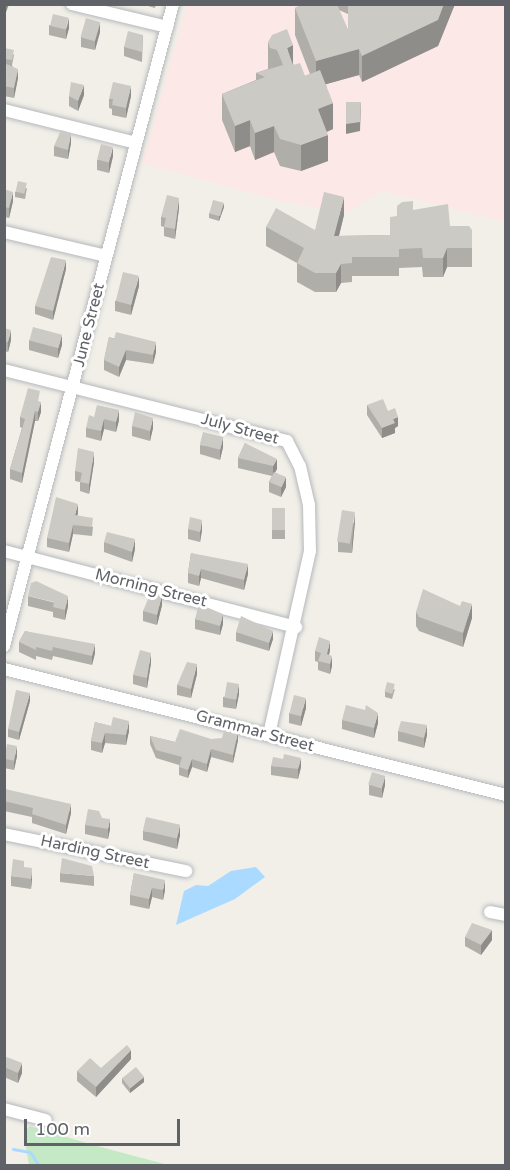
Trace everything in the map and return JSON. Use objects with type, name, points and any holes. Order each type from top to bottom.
[{"type":"street","points":[[72,4],[167,27]]},
{"type":"street","name":"June Street","points":[[4,646],[173,4]]},
{"type":"street","points":[[4,110],[136,143]]},
{"type":"street","points":[[4,232],[106,256]]},
{"type":"street","name":"July Street","points":[[4,370],[287,441],[300,466],[311,524],[308,573],[269,734]]},
{"type":"street","name":"Morning Street","points":[[4,551],[296,627]]},
{"type":"street","name":"Grammar Street","points":[[4,669],[506,795]]},
{"type":"street","name":"Harding Street","points":[[4,834],[186,871]]},
{"type":"street","points":[[490,912],[506,915]]},
{"type":"street","points":[[4,1108],[46,1120]]},
{"type":"shaded area","points":[[187,5],[505,5],[505,222],[383,191],[345,213],[285,202],[142,163]]},
{"type":"green space","points":[[29,1126],[168,1165],[29,1165],[24,1135]]},
{"type":"water","points":[[256,867],[265,877],[235,899],[176,925],[184,891],[196,885],[208,886],[231,871]]},
{"type":"building","points":[[304,4],[337,4],[348,30],[348,4],[444,4],[438,20],[362,56],[359,49],[316,61],[295,8]]},
{"type":"building","points":[[53,14],[69,18],[66,30],[50,26]]},
{"type":"building","points":[[86,18],[100,22],[95,41],[80,37]]},
{"type":"building","points":[[287,29],[293,45],[287,48],[293,65],[300,63],[305,76],[320,70],[333,103],[318,109],[328,135],[301,145],[280,139],[274,126],[255,133],[250,120],[235,126],[222,94],[265,77],[256,73],[283,65],[277,50],[270,48],[268,42],[272,35]]},
{"type":"building","points":[[128,31],[143,35],[142,52],[124,47]]},
{"type":"building","points":[[4,48],[14,50],[12,60],[4,59]]},
{"type":"building","points":[[4,63],[18,69],[14,88],[4,86]]},
{"type":"building","points":[[71,82],[84,85],[78,101],[69,96]]},
{"type":"building","points":[[113,82],[131,86],[126,108],[112,105],[113,99],[109,99]]},
{"type":"building","points":[[346,102],[361,102],[360,122],[346,124]]},
{"type":"building","points":[[61,130],[71,133],[68,150],[54,146]]},
{"type":"building","points":[[101,144],[113,147],[109,162],[97,160]]},
{"type":"building","points":[[18,181],[27,183],[24,194],[16,192]]},
{"type":"building","points":[[4,189],[13,192],[9,208],[4,207]]},
{"type":"building","points":[[324,192],[344,197],[334,236],[390,235],[390,217],[397,216],[397,206],[402,202],[413,201],[413,210],[448,204],[450,226],[469,226],[472,230],[472,248],[447,248],[443,258],[423,258],[422,248],[399,249],[399,257],[352,257],[352,263],[341,264],[336,273],[315,273],[297,263],[304,248],[266,227],[276,208],[315,230]]},
{"type":"building","points":[[167,195],[179,198],[175,229],[164,227],[166,218],[161,217]]},
{"type":"building","points":[[213,200],[224,203],[220,216],[209,214]]},
{"type":"building","points":[[51,257],[66,260],[53,311],[35,306]]},
{"type":"building","points":[[123,272],[139,276],[131,305],[116,301]]},
{"type":"building","points":[[33,327],[62,335],[58,348],[29,341]]},
{"type":"building","points":[[4,328],[11,330],[8,342],[4,341]]},
{"type":"building","points":[[116,332],[156,342],[153,355],[126,350],[119,367],[104,360],[109,337],[114,339]]},
{"type":"building","points":[[28,388],[40,391],[38,401],[41,402],[38,412],[35,411],[22,473],[10,469],[25,419],[20,417]]},
{"type":"building","points":[[383,399],[388,411],[395,408],[398,417],[393,419],[395,423],[382,428],[367,405]]},
{"type":"building","points":[[97,405],[119,410],[116,422],[104,419],[101,431],[86,428],[89,415],[94,417]]},
{"type":"building","points":[[135,412],[153,418],[150,431],[132,426]]},
{"type":"building","points":[[203,432],[223,437],[220,450],[200,445]]},
{"type":"building","points":[[245,443],[277,459],[273,466],[238,458]]},
{"type":"building","points":[[78,448],[94,452],[89,484],[80,482],[82,473],[75,471]]},
{"type":"building","points":[[274,472],[286,477],[282,487],[270,482]]},
{"type":"building","points":[[56,497],[78,504],[75,515],[93,518],[92,527],[73,525],[69,543],[47,538]]},
{"type":"building","points":[[272,508],[285,508],[285,530],[272,530]]},
{"type":"building","points":[[342,510],[355,512],[350,544],[337,542]]},
{"type":"building","points":[[190,517],[202,520],[200,532],[188,529]]},
{"type":"building","points":[[107,532],[135,539],[132,552],[104,542]]},
{"type":"building","points":[[191,553],[248,564],[244,580],[201,569],[199,576],[188,573]]},
{"type":"building","points":[[36,581],[68,596],[65,610],[53,607],[54,602],[28,596],[31,583]]},
{"type":"building","points":[[423,589],[460,606],[462,601],[472,604],[463,633],[419,617],[416,612]]},
{"type":"building","points":[[151,592],[162,595],[157,615],[143,611]]},
{"type":"building","points":[[199,604],[223,614],[220,626],[195,619]]},
{"type":"building","points":[[241,616],[273,631],[269,643],[236,632]]},
{"type":"building","points":[[25,631],[95,644],[92,656],[53,647],[52,651],[36,647],[36,650],[19,642]]},
{"type":"building","points":[[319,637],[330,641],[327,654],[332,656],[330,664],[318,661],[321,653],[315,651]]},
{"type":"building","points":[[140,650],[151,653],[147,678],[133,675]]},
{"type":"building","points":[[187,662],[197,664],[191,689],[177,685]]},
{"type":"building","points":[[227,682],[239,684],[236,700],[224,698]]},
{"type":"building","points":[[387,682],[395,684],[392,694],[385,692]]},
{"type":"building","points":[[16,690],[30,693],[19,732],[8,729]]},
{"type":"building","points":[[294,695],[306,698],[301,716],[289,713]]},
{"type":"building","points":[[346,705],[365,710],[366,705],[378,713],[374,728],[342,720]]},
{"type":"building","points":[[113,717],[129,721],[126,735],[105,733],[102,743],[91,741],[95,722],[111,726]]},
{"type":"building","points":[[401,721],[427,725],[424,738],[398,731]]},
{"type":"building","points":[[225,728],[238,732],[233,755],[211,749],[207,764],[192,759],[188,770],[179,767],[182,757],[156,750],[150,736],[175,742],[180,729],[211,739],[222,738]]},
{"type":"building","points":[[7,744],[17,746],[14,761],[4,759]]},
{"type":"building","points":[[284,754],[301,758],[298,769],[271,766],[273,757],[283,759]]},
{"type":"building","points":[[372,772],[385,776],[382,789],[368,784]]},
{"type":"building","points":[[5,789],[71,804],[66,825],[32,814],[33,808],[4,801]]},
{"type":"building","points":[[88,809],[99,811],[102,818],[110,819],[108,829],[85,825]]},
{"type":"building","points":[[146,817],[180,825],[177,839],[143,831]]},
{"type":"building","points":[[62,858],[92,866],[94,876],[60,873]]},
{"type":"building","points":[[13,859],[24,861],[24,867],[32,868],[31,879],[11,876]]},
{"type":"building","points":[[134,873],[165,880],[163,890],[152,888],[149,899],[130,895]]},
{"type":"building","points":[[472,923],[492,930],[481,945],[465,937]]},
{"type":"building","points":[[127,1045],[131,1050],[96,1087],[77,1071],[90,1058],[101,1068]]},
{"type":"building","points":[[4,1056],[22,1063],[18,1073],[4,1067]]},
{"type":"building","points":[[136,1067],[144,1077],[130,1088],[122,1078]]},
{"type":"waterway","points":[[13,1149],[30,1152],[39,1166]]}]
